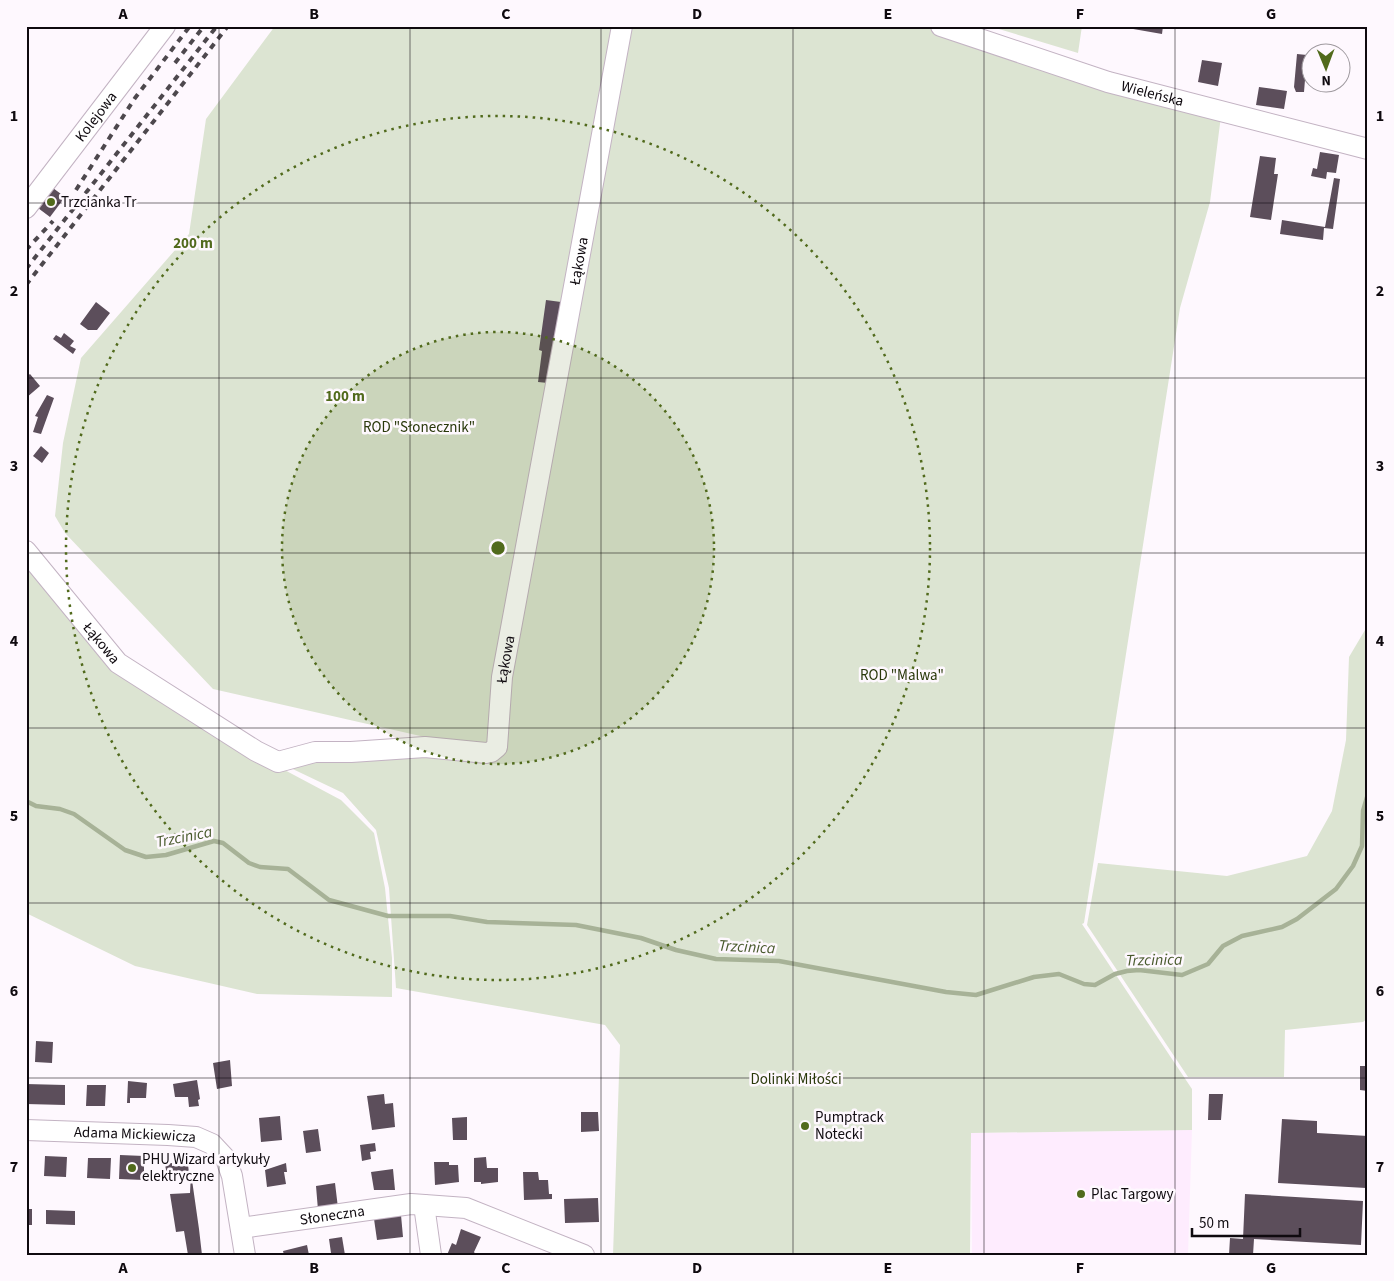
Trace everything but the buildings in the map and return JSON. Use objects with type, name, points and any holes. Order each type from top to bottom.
[{"type":"street","name":"Kolejowa","points":[[26,208],[165,26]]},
{"type":"street","name":"Łąkowa","points":[[26,551],[118,663],[256,751],[278,762],[316,752],[351,752],[401,747],[452,748],[486,753],[494,750],[497,747],[502,677],[622,26]]},
{"type":"street","name":"Wieleńska","points":[[941,26],[1108,82],[1368,149]]},
{"type":"street","name":"Adama Mickiewicza","points":[[26,1130],[196,1137],[212,1144],[226,1159],[232,1176],[245,1255]]},
{"type":"street","name":"Słoneczna","points":[[241,1228],[410,1204],[424,1204],[466,1208],[584,1255]]},
{"type":"street","points":[[424,1204],[431,1255]]},
{"type":"shaded area","name":"Plac Targowy","points":[[1192,1130],[1188,1255],[972,1255],[971,1133]]},
{"type":"green space","points":[[275,26],[929,26],[1221,116],[1210,202],[1180,308],[1084,923],[1082,924],[1192,1089],[1192,1130],[971,1133],[970,1255],[613,1255],[620,1045],[605,1025],[396,988],[389,888],[376,830],[343,793],[278,762],[491,752],[213,689],[65,533],[55,516],[63,443],[81,358],[189,234],[206,119]]},
{"type":"green space","points":[[989,26],[1082,26],[1078,53]]},
{"type":"green space","points":[[26,557],[80,627],[262,758],[341,800],[374,833],[385,888],[392,958],[392,997],[257,994],[135,966],[26,913]]},
{"type":"green space","points":[[1368,625],[1368,1018],[1363,1022],[1285,1030],[1284,1077],[1188,1077],[1087,925],[1098,863],[1227,876],[1307,856],[1332,811],[1346,740],[1349,657]]},
{"type":"waterway","name":"Trzcinica","points":[[26,801],[36,806],[60,809],[74,814],[125,850],[146,857],[166,855],[214,841],[223,843],[249,863],[260,867],[288,869],[329,900],[388,916],[450,916],[487,922],[576,925],[641,938],[676,950],[716,959],[779,961],[946,992],[976,995],[1034,977],[1059,974],[1084,984],[1095,985],[1115,974],[1127,971],[1139,970],[1182,975],[1208,964],[1223,946],[1242,936],[1282,927],[1297,919],[1336,889],[1353,866],[1362,846],[1363,811],[1368,794]]},
{"type":"railway","points":[[76,190],[135,98],[190,26]]},
{"type":"railway","points":[[175,63],[204,26]]},
{"type":"railway","points":[[26,269],[217,26]]},
{"type":"railway","points":[[26,285],[228,26]]},
{"type":"railway","points":[[26,250],[53,221]]},
{"type":"place","name":"Trzcianka Tr","points":[[51,202]]},
{"type":"place","name":"Pumptrack Notecki","points":[[805,1126]]},
{"type":"place","name":"PHU Wizard artykuły elektryczne","points":[[132,1168]]},
{"type":"place","name":"Plac Targowy","points":[[1081,1194]]},
{"type":"park label","name":"ROD \"Słonecznik\"","points":[[419,427]]},
{"type":"park label","name":"ROD \"Malwa\"","points":[[902,675]]},
{"type":"park label","name":"Dolinki Miłości","points":[[796,1079]]}]
